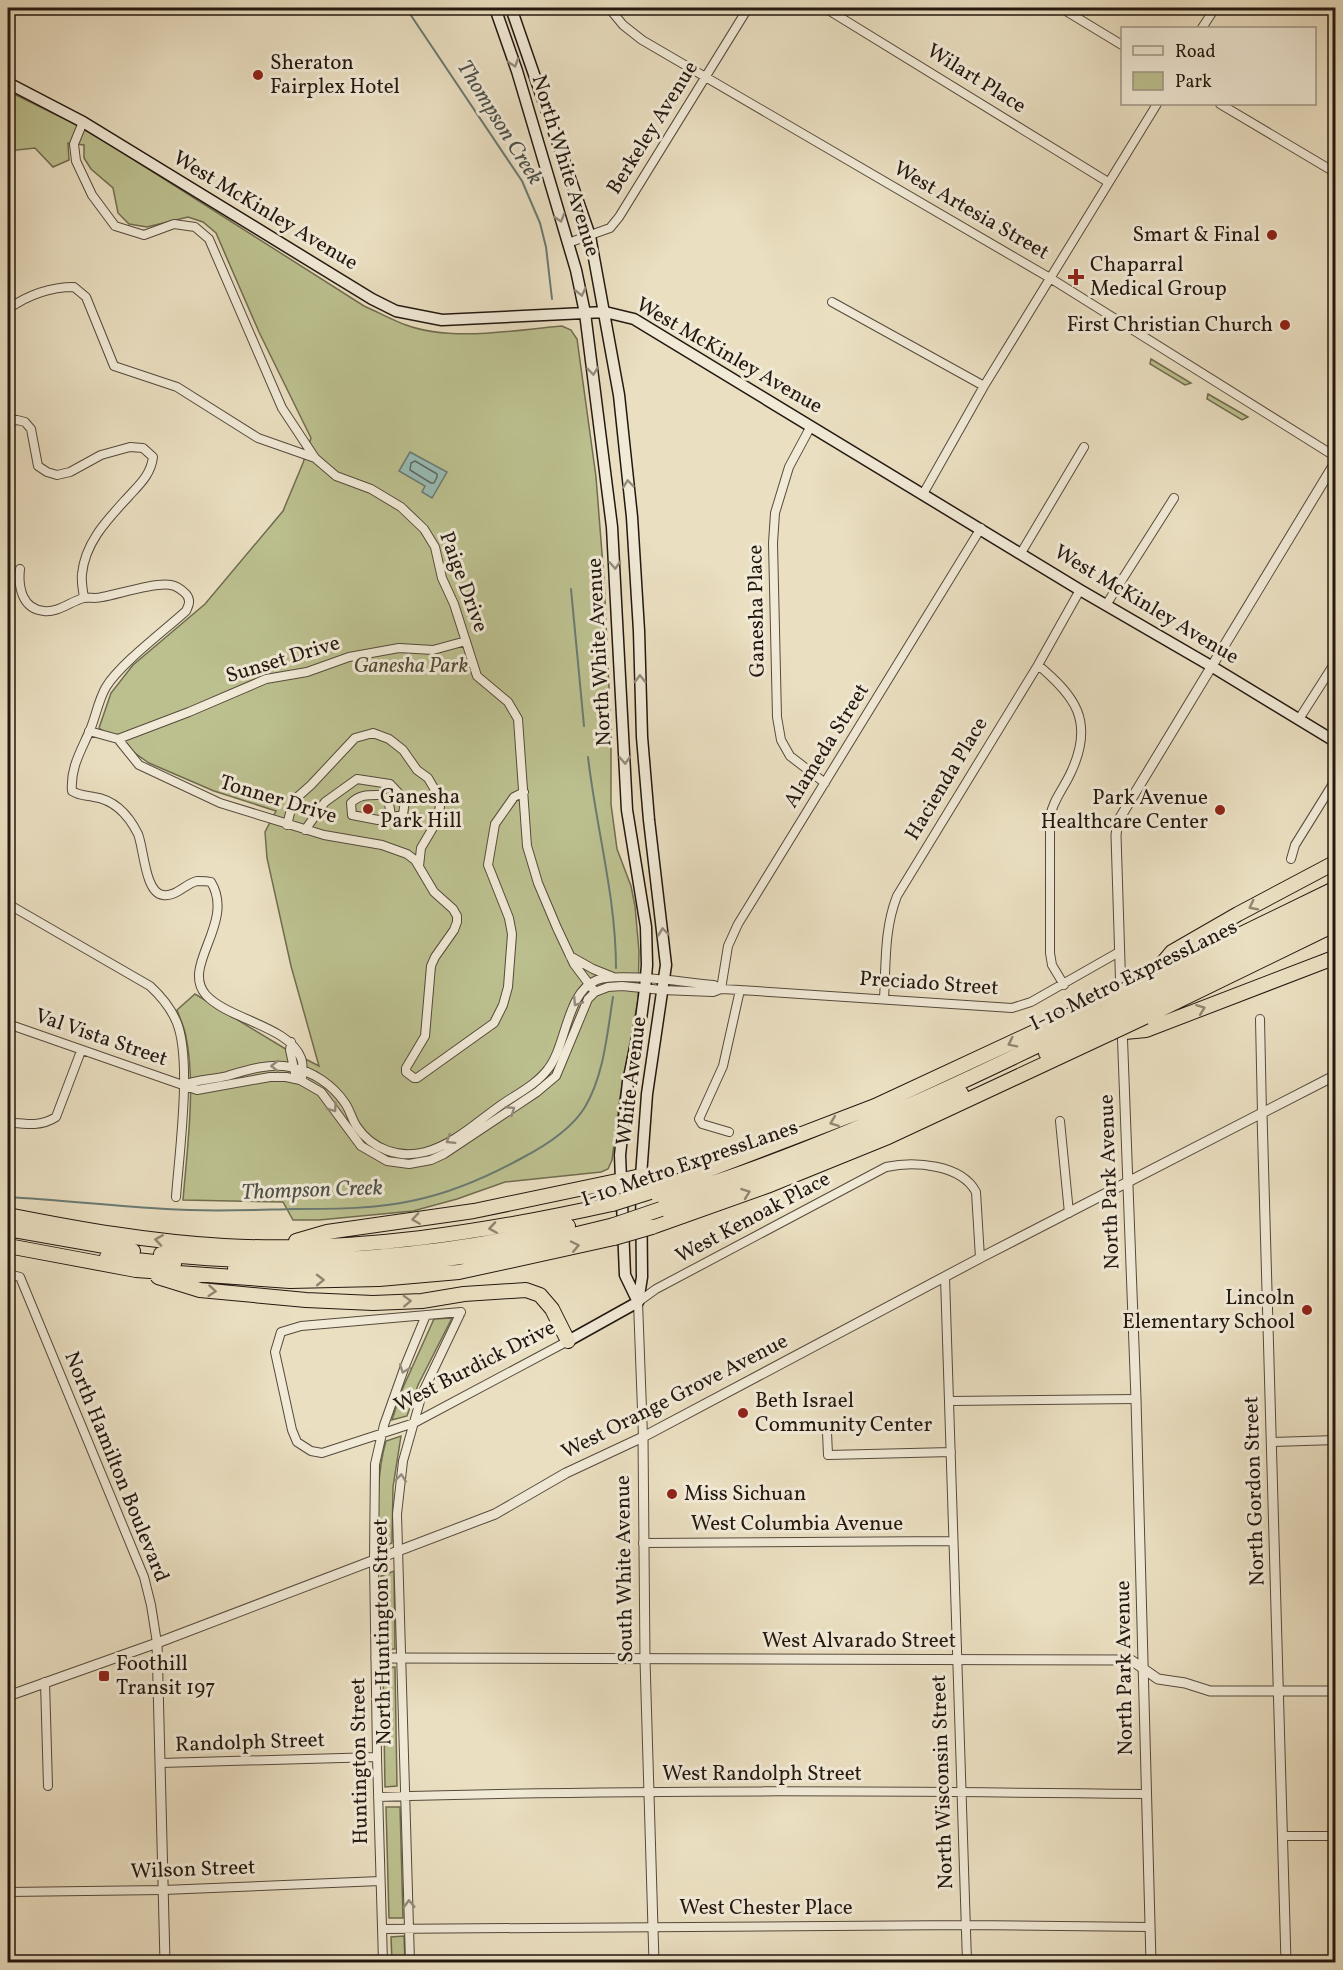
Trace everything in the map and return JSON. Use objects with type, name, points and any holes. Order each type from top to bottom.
[{"type":"highway","points":[[1146,1001],[1172,952],[1335,862]]},
{"type":"highway","points":[[8,1246],[136,1270],[290,1281],[379,1279],[459,1272],[613,1221],[875,1106],[1105,1021],[1146,1001],[1335,888]]},
{"type":"highway","name":"I-10 Metro ExpressLanes","points":[[1146,1001],[1335,899]]},
{"type":"highway","name":"I-10 Metro ExpressLanes","points":[[8,1239],[102,1256],[196,1267],[282,1270],[368,1268],[477,1255],[524,1246],[613,1221],[654,1202],[698,1199],[864,1134],[965,1091],[1146,1001],[1335,912]]},
{"type":"highway","points":[[8,1215],[170,1242],[226,1246],[381,1243],[527,1223],[613,1221],[652,1227],[767,1186],[888,1137],[1146,1001],[1335,924]]},
{"type":"highway","points":[[1146,1001],[1335,957]]},
{"type":"highway","points":[[280,1246],[327,1232],[474,1211],[641,1176]]},
{"type":"highway","name":"I-10 Metro ExpressLanes","points":[[8,1228],[170,1255],[199,1258],[302,1259],[369,1256],[457,1247],[613,1221]]},
{"type":"highway","points":[[136,1270],[200,1290],[306,1300],[373,1303],[422,1301],[464,1294],[525,1290],[540,1295],[552,1310],[568,1341]]},
{"type":"main road","name":"North White Avenue","points":[[495,8],[517,71],[568,243],[585,313],[612,527],[627,810],[646,927],[645,984],[641,1019],[628,1082],[620,1155],[625,1275],[638,1302]]},
{"type":"main road","name":"North White Avenue","points":[[511,8],[590,236],[619,395],[632,517],[639,631],[642,737],[666,964],[663,985]]},
{"type":"main road","name":"West McKinley Avenue","points":[[8,83],[83,122],[372,299],[396,310],[442,320],[605,312],[634,319],[1335,742]]},
{"type":"main road","name":"White Avenue","points":[[641,1176],[647,1094],[663,985]]},
{"type":"main road","name":"South White Avenue","points":[[638,1302],[642,1277],[641,1176]]},
{"type":"main road","name":"West Burdick Drive","points":[[568,1341],[638,1302]]},
{"type":"street","name":"West Artesia Street","points":[[609,8],[623,25],[642,40],[1050,278],[1335,459]]},
{"type":"street","name":"Berkeley Avenue","points":[[568,243],[610,228],[619,217],[748,8]]},
{"type":"street","name":"Wilart Place","points":[[825,8],[1108,182]]},
{"type":"street","points":[[1061,8],[1121,44]]},
{"type":"street","points":[[1203,27],[1215,8]]},
{"type":"street","points":[[922,494],[984,386],[1156,105]]},
{"type":"street","points":[[1222,105],[1335,173]]},
{"type":"street","name":"Paige Drive","points":[[83,122],[74,144],[76,161],[92,195],[115,226],[144,235],[174,224],[195,227],[209,239],[282,408],[315,458],[336,476],[371,489],[401,507],[424,530],[435,547],[442,578],[454,604],[477,675],[508,702],[518,719],[527,846],[538,883],[570,956],[595,992]]},
{"type":"street","points":[[8,309],[22,299],[55,287],[74,287],[86,297],[114,366],[177,387],[258,438],[315,458]]},
{"type":"street","points":[[832,302],[984,386]]},
{"type":"street","points":[[8,422],[17,420],[26,422],[31,429],[38,466],[57,475],[70,472],[101,455],[130,447],[143,448],[153,457],[152,467],[146,478],[107,520],[86,554],[81,576],[84,597]]},
{"type":"street","name":"Ganesha Place","points":[[811,426],[789,467],[775,513],[773,543],[777,717],[781,740],[790,756],[825,783]]},
{"type":"street","points":[[1021,553],[1084,447]]},
{"type":"street","name":"North Park Avenue","points":[[1151,1962],[1136,1400],[1116,835],[1118,821],[1335,459]]},
{"type":"street","points":[[1106,605],[1140,555],[1174,498]]},
{"type":"street","name":"Alameda Street","points":[[721,989],[728,946],[738,924],[981,528]]},
{"type":"street","points":[[20,569],[21,594],[26,602],[44,612],[84,597],[98,598],[157,585],[171,584],[181,589],[188,597],[189,604],[186,611],[121,669],[107,686],[80,748],[71,779],[72,791],[80,796],[105,799],[118,807],[129,819],[142,846],[150,884],[155,892],[171,895],[199,881],[211,882],[217,891],[216,920],[199,969],[198,983],[206,995],[217,1004],[291,1042],[290,1050],[299,1069],[298,1080]]},
{"type":"street","name":"Hacienda Place","points":[[884,999],[887,932],[890,913],[897,896],[1038,665],[1080,590]]},
{"type":"street","name":"Sunset Drive","points":[[117,739],[189,712],[266,679],[308,672],[349,657],[399,648],[433,650],[466,641]]},
{"type":"street","points":[[1299,719],[1335,661]]},
{"type":"street","points":[[1038,665],[1068,693],[1079,714],[1078,754],[1052,806],[1050,817],[1050,953],[1052,965],[1064,985]]},
{"type":"street","points":[[89,731],[117,739]]},
{"type":"street","points":[[287,825],[293,801],[355,738],[373,733],[389,739],[403,750],[417,770],[428,778],[435,790],[440,807],[434,826],[422,848],[418,866]]},
{"type":"street","name":"Tonner Drive","points":[[117,739],[139,765],[220,803],[324,836],[382,845],[407,854],[415,860],[434,892],[453,909],[457,915],[457,922],[431,966],[425,1036],[406,1068],[406,1072],[414,1078],[494,1023],[502,1005],[508,987],[512,934],[509,918],[488,865],[495,824],[514,797],[524,792]]},
{"type":"street","points":[[305,830],[325,802],[357,779],[390,784],[405,800],[403,815],[378,820],[352,815],[351,803],[357,797],[382,795],[388,804],[391,816]]},
{"type":"street","points":[[1291,859],[1295,845],[1335,779]]},
{"type":"street","points":[[8,904],[150,986],[167,1003],[178,1025],[181,1041],[183,1085],[176,1197]]},
{"type":"street","name":"Preciado Street","points":[[645,984],[713,992],[721,989],[741,990],[1012,1008],[1031,1002],[1064,985],[1119,952]]},
{"type":"street","points":[[570,956],[593,969],[614,977],[645,984]]},
{"type":"street","points":[[589,985],[597,980],[614,977]]},
{"type":"street","points":[[595,992],[608,987],[645,984]]},
{"type":"street","name":"Val Vista Street","points":[[183,1085],[195,1080],[222,1077],[265,1066],[299,1069],[319,1077],[328,1085],[345,1103],[357,1127],[365,1137],[379,1148],[394,1153],[414,1154],[448,1142],[543,1075],[561,1046],[572,1009],[589,985]]},
{"type":"street","points":[[729,1132],[702,1124],[699,1119],[723,1066],[741,990]]},
{"type":"street","name":"Val Vista Street","points":[[8,1024],[197,1090],[270,1077],[298,1080],[321,1092],[357,1141],[387,1161],[402,1163],[431,1160],[444,1154],[537,1092],[556,1076],[580,1016],[588,999],[595,992]]},
{"type":"street","name":"North Gordon Street","points":[[1260,1018],[1286,1962]]},
{"type":"street","points":[[8,1122],[47,1124],[56,1118],[81,1051]]},
{"type":"street","name":"West Orange Grove Avenue","points":[[8,1693],[45,1683],[157,1643],[495,1514],[566,1473],[643,1437],[980,1258],[1335,1075]]},
{"type":"street","points":[[321,1092],[328,1085]]},
{"type":"street","points":[[1060,1121],[1069,1213]]},
{"type":"street","name":"West Kenoak Place","points":[[638,1302],[656,1289],[886,1167],[899,1164],[934,1167],[964,1177],[971,1182],[976,1192],[980,1258]]},
{"type":"street","name":"North Hamilton Boulevard","points":[[8,1274],[20,1277],[144,1577],[152,1605],[157,1643],[165,1962]]},
{"type":"street","name":"North Wisconsin Street","points":[[945,1277],[967,1962]]},
{"type":"street","name":"South White Avenue","points":[[638,1302],[654,1962]]},
{"type":"street","name":"West Burdick Drive","points":[[461,1312],[301,1326],[282,1332],[275,1352],[292,1430],[297,1442],[310,1451],[322,1453],[414,1423],[568,1341]]},
{"type":"street","name":"North Huntington Street","points":[[410,1962],[397,1514],[403,1461],[422,1394],[461,1312]]},
{"type":"street","name":"Huntington Street","points":[[383,1962],[377,1756],[375,1464],[381,1434],[426,1315]]},
{"type":"street","points":[[950,1401],[1136,1400]]},
{"type":"street","points":[[827,1432],[828,1455],[951,1452]]},
{"type":"street","points":[[1272,1442],[1335,1440]]},
{"type":"street","name":"West Columbia Avenue","points":[[643,1543],[952,1541]]},
{"type":"street","name":"West Alvarado Street","points":[[376,1658],[1131,1660],[1158,1679],[1185,1683],[1210,1691],[1335,1691]]},
{"type":"street","points":[[45,1683],[48,1785]]},
{"type":"street","name":"Randolph Street","points":[[161,1763],[377,1756]]},
{"type":"street","name":"West Randolph Street","points":[[378,1797],[650,1793],[1146,1794]]},
{"type":"street","points":[[1283,1836],[1335,1836]]},
{"type":"street","name":"Wilson Street","points":[[8,1892],[163,1890],[380,1881]]},
{"type":"street","name":"West Chester Place","points":[[382,1929],[966,1925],[1149,1927]]},
{"type":"green space","name":"Ganesha Park","points":[[8,91],[106,142],[364,306],[396,321],[424,330],[463,334],[562,326],[571,330],[577,339],[596,477],[604,579],[611,732],[611,804],[617,849],[631,886],[635,906],[639,951],[638,1000],[620,1097],[612,1160],[608,1169],[601,1172],[505,1182],[413,1211],[319,1220],[293,1220],[283,1202],[183,1200],[190,1118],[190,1075],[185,1034],[177,1010],[195,994],[284,1048],[319,1066],[291,966],[267,858],[265,832],[276,811],[214,791],[149,763],[99,728],[111,693],[133,665],[205,604],[283,511],[311,438],[259,332],[216,233],[203,222],[188,217],[147,227],[129,224],[118,213],[113,188],[91,169],[84,158],[84,145],[68,143],[69,160],[53,167],[35,148],[8,151]]},
{"type":"green space","points":[[1151,359],[1191,383],[1185,385],[1150,364]]},
{"type":"green space","points":[[1208,394],[1248,417],[1242,420],[1207,399]]},
{"type":"green space","points":[[452,1318],[418,1385],[407,1416],[392,1420],[401,1392],[434,1319]]},
{"type":"green space","points":[[401,1436],[393,1487],[392,1543],[379,1548],[378,1494],[383,1454],[386,1441]]},
{"type":"green space","points":[[394,1571],[395,1649],[382,1649],[381,1576]]},
{"type":"green space","points":[[395,1667],[397,1786],[385,1787],[383,1668]]},
{"type":"green space","points":[[386,1807],[400,1807],[403,1918],[389,1918]]},
{"type":"green space","points":[[404,1936],[405,1962],[392,1962],[391,1937]]},
{"type":"water","points":[[410,452],[447,472],[432,498],[422,492],[425,486],[399,471]]},
{"type":"waterway","name":"Thompson Creek","points":[[406,8],[522,181],[540,223],[546,247],[552,299]]},
{"type":"waterway","name":"Thompson Creek","points":[[571,589],[584,726]]},
{"type":"waterway","name":"Thompson Creek","points":[[588,757],[613,915],[616,968]]},
{"type":"waterway","name":"Thompson Creek","points":[[8,1197],[166,1209],[340,1209],[401,1203],[444,1193],[484,1177],[531,1153],[557,1137],[579,1115],[597,1082],[607,1040],[613,997]]},
{"type":"place","name":"Sheraton Fairplex Hotel","points":[[258,75]]},
{"type":"place","name":"Smart & Final","points":[[1272,235]]},
{"type":"place","name":"Chaparral Medical Group","points":[[1076,277]]},
{"type":"place","name":"First Christian Church","points":[[1285,325]]},
{"type":"place","name":"Ganesha Park Hill","points":[[368,809]]},
{"type":"place","name":"Park Avenue Healthcare Center","points":[[1220,810]]},
{"type":"place","name":"Lincoln Elementary School","points":[[1307,1310]]},
{"type":"place","name":"Beth Israel Community Center","points":[[743,1413]]},
{"type":"place","name":"Miss Sichuan","points":[[672,1494]]},
{"type":"place","name":"Foothill Transit 197","points":[[104,1676]]}]
